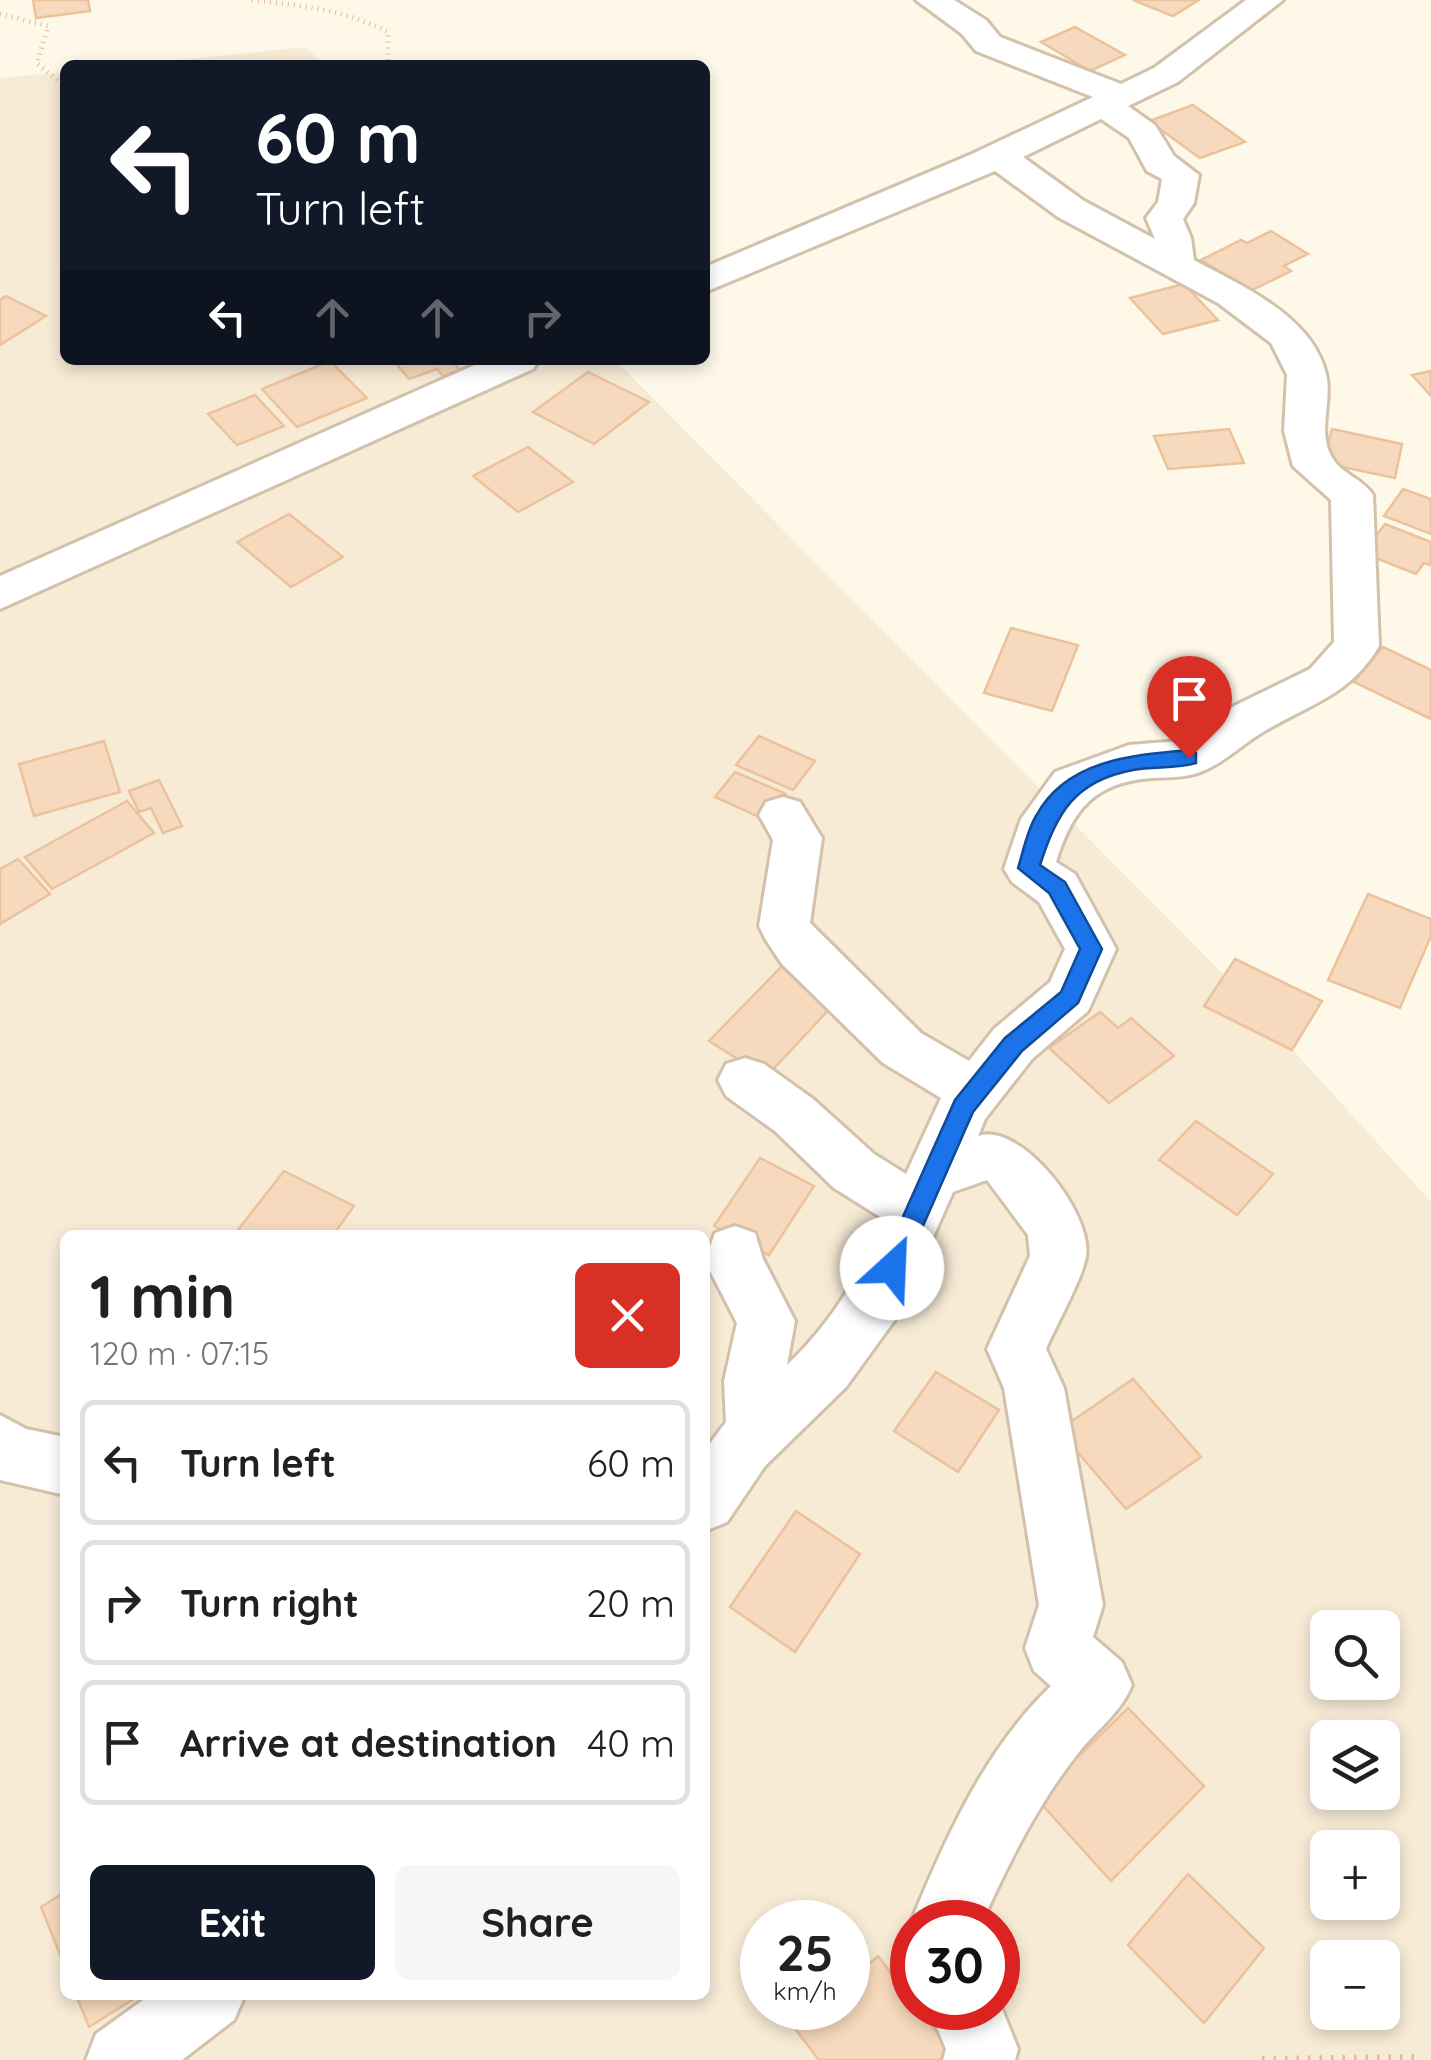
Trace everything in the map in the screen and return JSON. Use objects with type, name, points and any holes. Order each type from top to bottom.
[{"type":"street","points":[[932,0],[974,27],[988,44],[1112,101],[1144,132],[1160,163],[1181,175],[1176,203],[1164,218],[1173,238],[1176,265]]},
{"type":"street","points":[[710,279],[998,156],[1166,75],[1267,0]]},
{"type":"street","points":[[710,1495],[757,1434],[825,1368],[878,1296],[964,1106],[1014,1044],[1070,996],[1091,949],[1057,888],[1029,868],[1044,818],[1072,785],[1129,762],[1189,758],[1248,718],[1326,680],[1357,646],[1352,495],[1314,466],[1304,431],[1307,375],[1287,336],[1231,295],[1070,208],[998,156]]},
{"type":"street","points":[[0,594],[509,365]]},
{"type":"street","points":[[783,815],[798,838],[784,926],[800,950],[902,1048],[976,1092]]},
{"type":"street","points":[[744,1080],[794,1114],[854,1171],[927,1193],[988,1156],[1005,1162],[1056,1228],[1058,1256],[1016,1349],[1034,1388],[1071,1605],[1058,1648],[1099,1685],[1056,1726],[998,1810],[956,1900]]},
{"type":"street","points":[[735,1252],[734,1261],[766,1320],[754,1381],[757,1434]]},
{"type":"street","points":[[0,1444],[8,1454],[60,1465]]},
{"type":"street","points":[[122,2060],[201,2000]]},
{"type":"street","points":[[975,2030],[982,2049],[979,2060]]},
{"type":"path","points":[[252,0],[342,11],[375,24],[388,32],[388,60]]},
{"type":"path","points":[[0,14],[48,26],[36,64],[60,82]]},
{"type":"path","points":[[1262,2060],[1416,2058]]},
{"type":"shaded area","points":[[306,47],[319,60],[179,60]]},
{"type":"shaded area","points":[[60,72],[60,365],[620,365],[1234,985],[1431,1202],[1431,2060],[0,2060],[0,78]]},
{"type":"building","points":[[33,0],[88,0],[90,11],[36,18]]},
{"type":"building","points":[[1133,0],[1199,0],[1173,16]]},
{"type":"building","points":[[1075,27],[1125,55],[1090,71],[1041,42]]},
{"type":"building","points":[[1193,105],[1245,142],[1200,158],[1149,121]]},
{"type":"building","points":[[1271,231],[1308,254],[1284,266],[1291,271],[1250,291],[1201,260],[1241,240],[1247,243]]},
{"type":"building","points":[[1184,284],[1218,320],[1163,334],[1130,298]]},
{"type":"building","points":[[6,296],[46,316],[0,345],[0,300]]},
{"type":"building","points":[[320,365],[334,365],[367,398],[297,427],[262,389]]},
{"type":"building","points":[[397,365],[456,365],[460,370],[443,376],[437,369],[409,379]]},
{"type":"building","points":[[1431,371],[1431,396],[1412,375]]},
{"type":"building","points":[[588,372],[649,402],[594,444],[533,412]]},
{"type":"building","points":[[255,395],[284,426],[237,445],[208,414]]},
{"type":"building","points":[[1229,429],[1244,463],[1168,469],[1154,436]]},
{"type":"building","points":[[1332,429],[1402,444],[1395,478],[1323,463]]},
{"type":"building","points":[[528,447],[573,482],[518,512],[473,476]]},
{"type":"building","points":[[1403,489],[1431,499],[1431,534],[1384,516]]},
{"type":"building","points":[[289,514],[343,557],[291,587],[237,542]]},
{"type":"building","points":[[1385,524],[1431,542],[1431,565],[1424,563],[1416,574],[1363,553]]},
{"type":"building","points":[[1011,628],[1078,645],[1052,711],[984,693]]},
{"type":"building","points":[[1383,647],[1431,670],[1431,719],[1354,682]]},
{"type":"building","points":[[759,736],[815,761],[793,790],[736,765]]},
{"type":"building","points":[[104,741],[120,792],[34,816],[19,764]]},
{"type":"building","points":[[735,772],[786,794],[766,820],[715,797]]},
{"type":"building","points":[[159,780],[182,826],[163,833],[151,808],[139,812],[129,791]]},
{"type":"building","points":[[127,801],[154,833],[52,889],[25,857]]},
{"type":"building","points":[[18,859],[50,894],[0,924],[0,869]]},
{"type":"building","points":[[1368,894],[1431,919],[1431,936],[1400,1008],[1328,980]]},
{"type":"building","points":[[1235,959],[1322,1001],[1292,1050],[1204,1006]]},
{"type":"building","points":[[781,967],[836,1002],[766,1077],[709,1041]]},
{"type":"building","points":[[1100,1012],[1118,1028],[1131,1018],[1174,1056],[1109,1103],[1049,1048]]},
{"type":"building","points":[[1196,1121],[1273,1174],[1237,1215],[1159,1160]]},
{"type":"building","points":[[760,1158],[814,1186],[769,1255],[714,1226]]},
{"type":"building","points":[[284,1171],[354,1206],[337,1230],[238,1230]]},
{"type":"building","points":[[936,1372],[999,1410],[958,1472],[894,1431]]},
{"type":"building","points":[[1133,1379],[1201,1457],[1126,1509],[1059,1430]]},
{"type":"building","points":[[796,1511],[860,1554],[795,1652],[730,1607]]},
{"type":"building","points":[[1128,1708],[1204,1786],[1111,1881],[1036,1798]]},
{"type":"building","points":[[1188,1874],[1264,1948],[1204,2023],[1128,1945]]},
{"type":"building","points":[[60,1895],[60,1954],[41,1907]]},
{"type":"building","points":[[878,1956],[890,1972],[890,2030],[935,2030],[953,2054],[947,2060],[819,2060],[796,2030],[870,2030],[870,1963]]},
{"type":"building","points":[[78,2000],[132,2000],[89,2027]]},
{"type":"route","points":[[892,1268],[964,1106],[1014,1044],[1070,996],[1091,949],[1057,888],[1029,868],[1044,818],[1072,785],[1129,762],[1189,758]]}]
